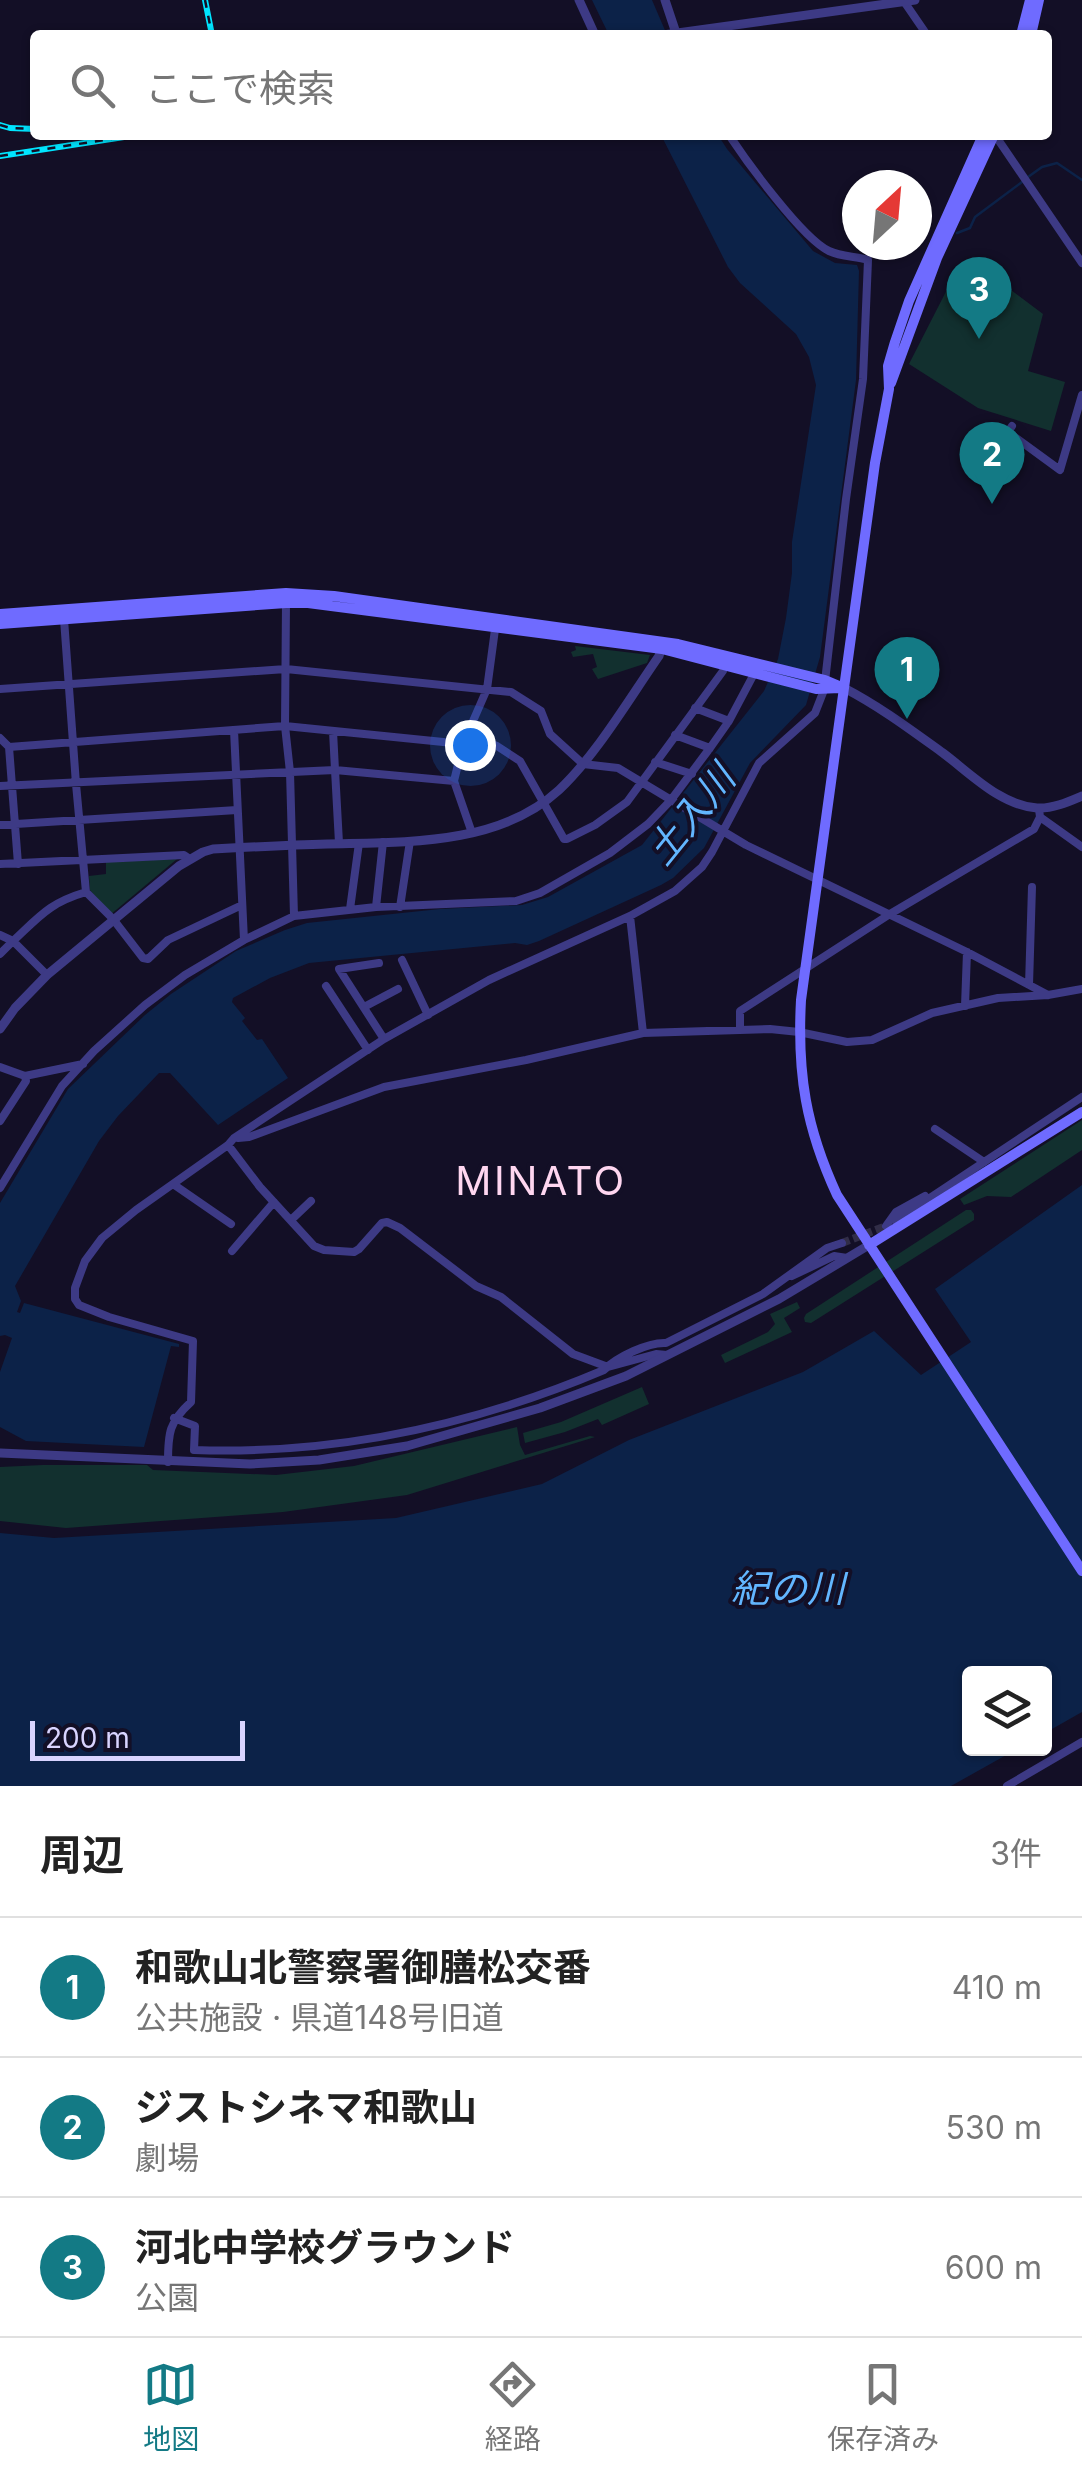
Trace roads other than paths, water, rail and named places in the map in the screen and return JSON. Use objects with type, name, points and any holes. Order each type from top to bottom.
[{"type":"main road","points":[[1022,30],[1030,0]]},
{"type":"main road","points":[[1032,30],[1039,0]]},
{"type":"main road","points":[[889,389],[888,366],[909,302],[981,140]]},
{"type":"main road","points":[[992,140],[937,258],[889,389],[874,463],[799,1032],[809,1118],[820,1158],[837,1195],[1082,1570]]},
{"type":"main road","points":[[0,614],[64,614],[286,598],[717,652],[763,671]]},
{"type":"main road","points":[[0,624],[64,614]]},
{"type":"main road","points":[[662,645],[725,664],[844,688]]},
{"type":"main road","points":[[869,1245],[1082,1112]]},
{"type":"street","points":[[579,0],[594,30]]},
{"type":"street","points":[[665,0],[674,30]]},
{"type":"street","points":[[700,30],[907,1],[924,30]]},
{"type":"street","points":[[168,1462],[174,1418],[191,1402],[194,1340],[79,1305],[74,1299],[75,1288],[92,1249],[136,1210],[231,1141],[384,1040],[489,980],[630,916],[675,891],[712,852],[720,831],[766,755],[815,713],[863,379],[868,260],[825,249],[812,238],[749,166],[732,140]]},
{"type":"street","points":[[998,140],[1080,257]]},
{"type":"street","points":[[1012,426],[1008,432],[1060,470],[1082,395]]},
{"type":"street","points":[[286,598],[286,726],[294,916]]},
{"type":"street","points":[[64,614],[86,892],[113,919],[142,958],[148,959],[168,940],[242,904]]},
{"type":"street","points":[[472,833],[454,781],[463,744],[487,689],[496,622]]},
{"type":"street","points":[[0,1029],[27,994],[113,919],[179,866],[213,849],[458,837],[500,824],[542,802],[583,764],[659,656],[662,645]]},
{"type":"street","points":[[468,734],[520,761],[567,839],[627,802],[725,664]]},
{"type":"street","points":[[0,689],[286,669],[511,692],[540,710],[550,734],[583,764],[618,768],[720,831],[1048,995]]},
{"type":"street","points":[[0,1188],[62,1086],[145,1006],[207,960],[294,916],[376,907],[516,901],[540,893],[610,852],[673,802],[763,671]]},
{"type":"street","points":[[844,688],[908,728],[1004,798],[1040,813],[1082,848]]},
{"type":"street","points":[[694,708],[728,721]]},
{"type":"street","points":[[9,747],[286,726],[463,744]]},
{"type":"street","points":[[234,730],[244,940]]},
{"type":"street","points":[[333,731],[339,844]]},
{"type":"street","points":[[675,735],[710,748]]},
{"type":"street","points":[[0,738],[9,747],[18,864]]},
{"type":"street","points":[[655,762],[692,774]]},
{"type":"street","points":[[0,786],[335,770],[454,781]]},
{"type":"street","points":[[740,1029],[740,1010],[890,914],[1034,829],[1040,813],[1082,796]]},
{"type":"street","points":[[0,825],[238,810]]},
{"type":"street","points":[[400,907],[410,840]]},
{"type":"street","points":[[376,907],[384,842]]},
{"type":"street","points":[[350,909],[359,843]]},
{"type":"street","points":[[0,864],[184,855],[190,859]]},
{"type":"street","points":[[1029,985],[1032,887]]},
{"type":"street","points":[[0,954],[52,905],[86,892]]},
{"type":"street","points":[[630,916],[643,1034]]},
{"type":"street","points":[[0,935],[14,942],[47,975]]},
{"type":"street","points":[[965,1006],[967,952]]},
{"type":"street","points":[[402,960],[428,1015]]},
{"type":"street","points":[[380,963],[339,969],[384,1040]]},
{"type":"street","points":[[326,986],[368,1050]]},
{"type":"street","points":[[364,1007],[398,989]]},
{"type":"street","points":[[231,1141],[384,1088],[643,1034],[740,1029],[799,1032],[847,1042],[872,1040],[932,1013],[998,998],[1082,989]]},
{"type":"street","points":[[0,1067],[26,1076],[83,1064]]},
{"type":"street","points":[[0,1121],[26,1082],[26,1076]]},
{"type":"street","points":[[891,1228],[898,1219],[1082,1097]]},
{"type":"street","points":[[935,1129],[984,1162]]},
{"type":"street","points":[[231,1141],[274,1202],[314,1246],[354,1252],[382,1223],[393,1224],[476,1286],[501,1297],[573,1354],[608,1367]]},
{"type":"street","points":[[172,1184],[231,1224]]},
{"type":"street","points":[[290,1220],[311,1201]]},
{"type":"street","points":[[232,1250],[274,1202]]},
{"type":"street","points":[[788,1278],[826,1248],[842,1243]]},
{"type":"street","points":[[0,1453],[168,1462],[285,1463],[407,1446],[566,1400],[626,1376],[766,1306],[869,1245]]},
{"type":"street","points":[[608,1367],[703,1325],[834,1256],[847,1258]]},
{"type":"street","points":[[174,1418],[194,1426],[194,1450],[250,1452],[347,1444],[528,1400],[608,1367],[656,1354],[670,1355]]},
{"type":"street","points":[[1007,1786],[1082,1742]]},
{"type":"water","points":[[592,0],[652,0],[665,30],[607,30]]},
{"type":"water","name":"土入川","points":[[664,140],[721,140],[813,251],[835,263],[857,265],[859,271],[856,380],[820,657],[806,705],[750,763],[704,848],[661,885],[527,945],[309,963],[233,998],[245,1018],[242,1021],[257,1040],[262,1039],[288,1078],[218,1125],[170,1073],[159,1073],[99,1141],[15,1286],[21,1301],[17,1312],[24,1303],[179,1344],[171,1346],[144,1447],[26,1441],[0,1427],[0,1372],[12,1338],[0,1336],[0,1203],[68,1089],[171,994],[236,951],[285,930],[307,923],[522,905],[548,897],[642,845],[764,691],[778,659],[786,618],[792,542],[816,385],[809,357],[796,334],[728,267]]},
{"type":"water","name":"紀の川","points":[[1082,1185],[1082,1712],[1052,1729],[1052,1666],[962,1666],[962,1756],[1005,1756],[951,1786],[0,1786],[0,1533],[54,1538],[396,1518],[542,1484],[629,1440],[803,1372],[874,1331],[921,1375],[971,1342],[935,1289]]},
{"type":"waterway","points":[[1028,177],[1057,163],[1082,180]]},
{"type":"waterway","points":[[957,233],[970,228],[975,217],[1022,182]]},
{"type":"tunnel","points":[[842,1243],[886,1226]]},
{"type":"railway","points":[[205,0],[211,30]]},
{"type":"railway","points":[[0,125],[30,129]]},
{"type":"railway","points":[[0,156],[104,140]]},
{"type":"place","name":"河北中学校グラウンド","points":[[979,339]]},
{"type":"place","name":"ジストシネマ和歌山","points":[[992,504]]},
{"type":"place","name":"和歌山北警察署御膳松交番","points":[[907,719]]},
{"type":"district","name":"MINATO","points":[[541,1181]]}]
